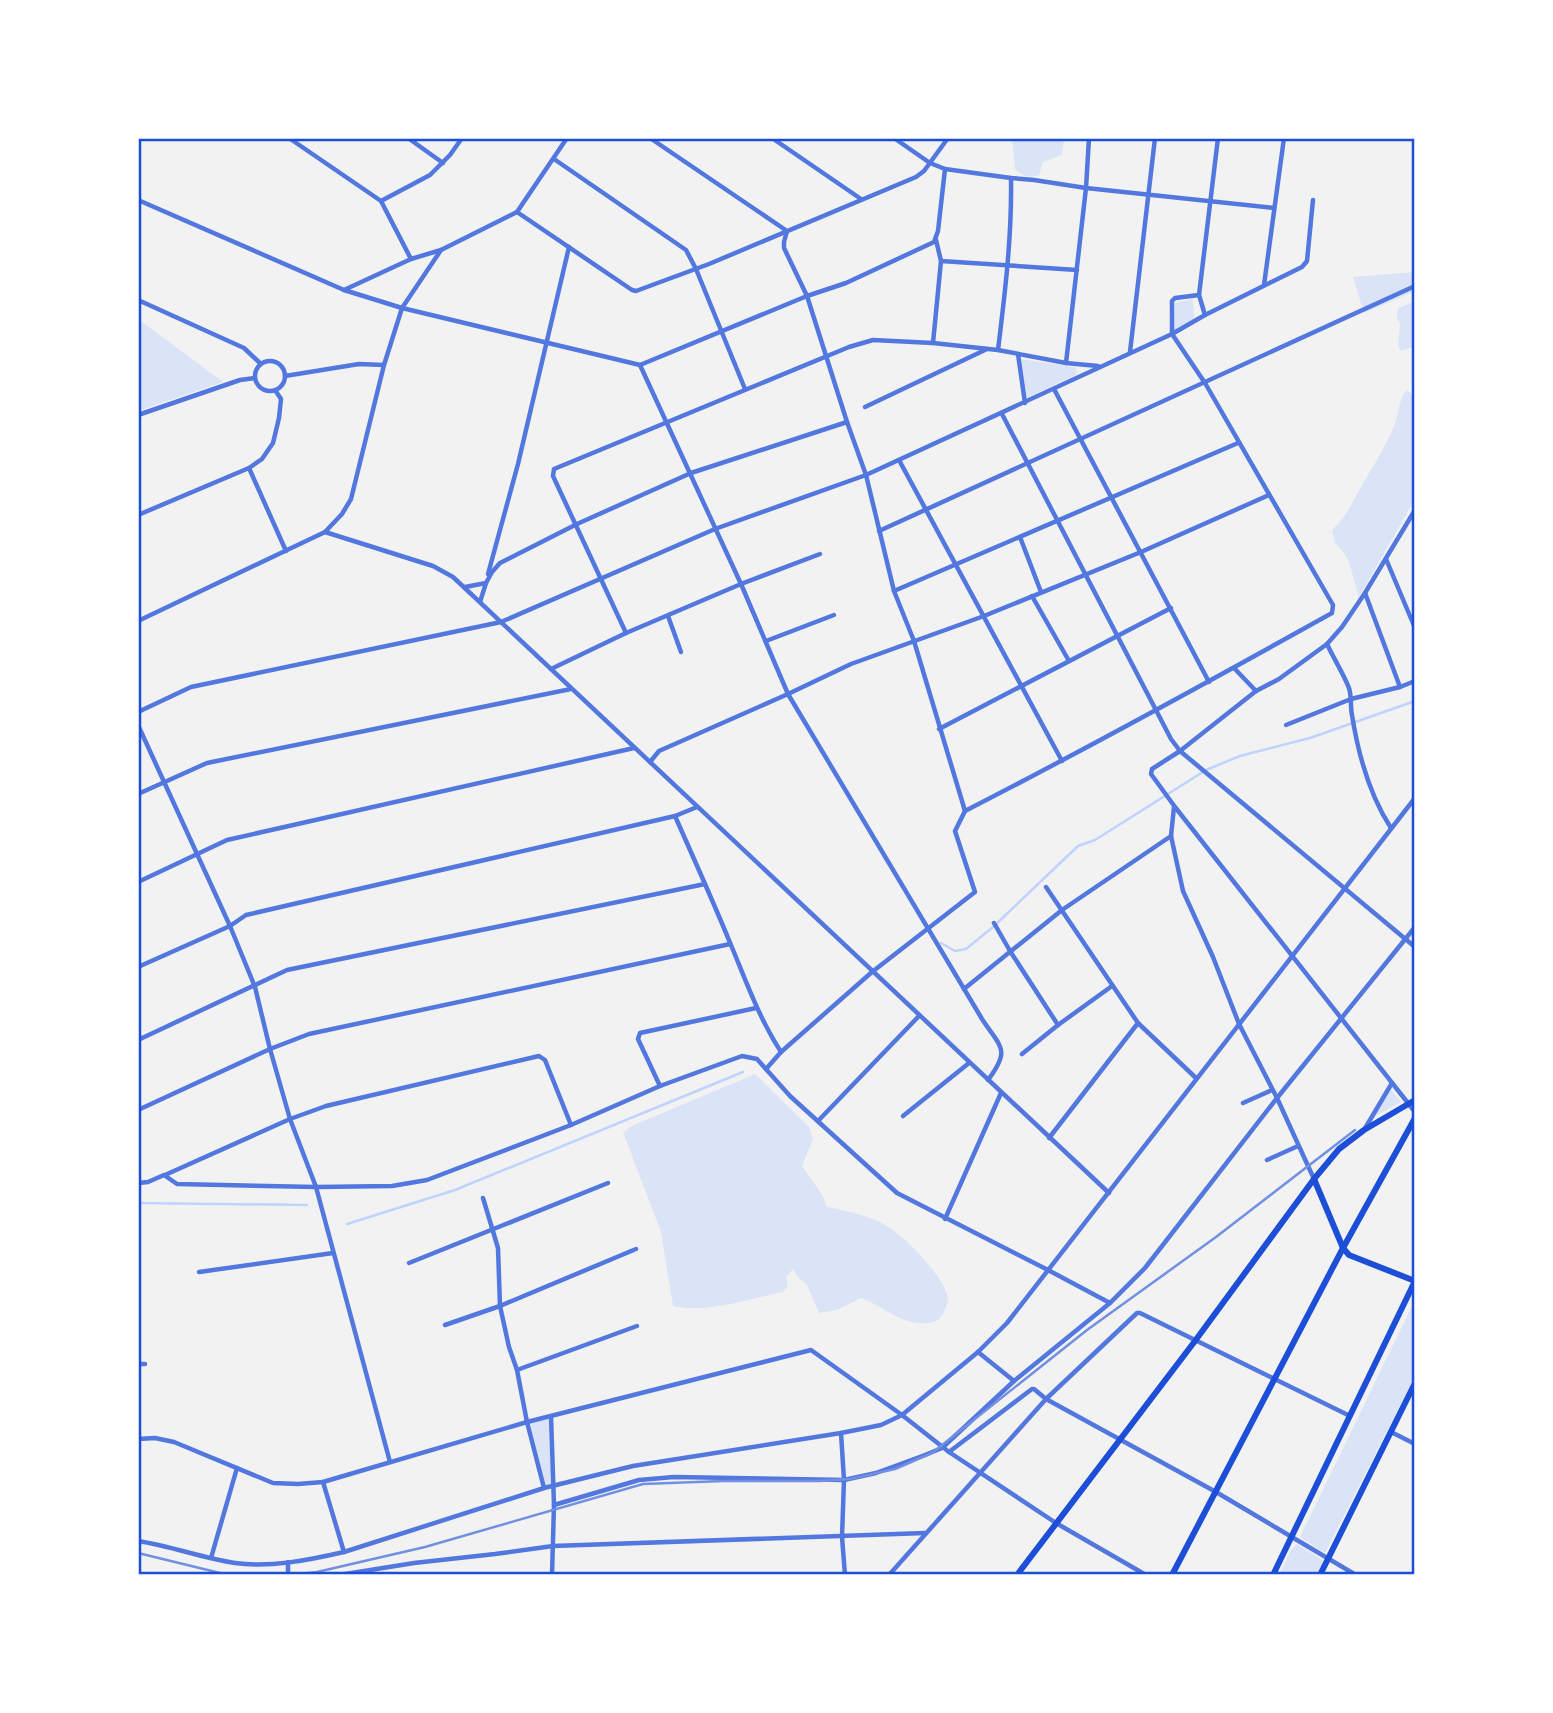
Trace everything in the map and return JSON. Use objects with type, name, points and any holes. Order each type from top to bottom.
[{"type":"main road","points":[[1017,1575],[1314,1179],[1339,1149],[1364,1130],[1411,1102]]},
{"type":"main road","points":[[1172,1575],[1415,1115]]},
{"type":"main road","points":[[1273,1575],[1415,1281],[1349,1255],[1343,1248],[1314,1179]]},
{"type":"main road","points":[[1404,1304],[1415,1292]]},
{"type":"main road","points":[[1320,1575],[1415,1383]]},
{"type":"street","points":[[289,138],[381,201],[411,259]]},
{"type":"street","points":[[408,138],[443,163]]},
{"type":"street","points":[[381,201],[430,175],[462,138]]},
{"type":"street","points":[[344,290],[411,259],[441,250],[517,212],[567,138]]},
{"type":"street","points":[[650,138],[787,231]]},
{"type":"street","points":[[772,138],[862,200]]},
{"type":"street","points":[[894,138],[930,163],[945,169],[1086,188],[1274,208]]},
{"type":"street","points":[[517,212],[636,291],[696,269],[916,177],[924,171],[948,138]]},
{"type":"street","points":[[1066,363],[1086,188],[1089,138]]},
{"type":"street","points":[[1130,353],[1155,138]]},
{"type":"street","points":[[1205,315],[1199,295],[1219,138]]},
{"type":"street","points":[[1264,286],[1284,138]]},
{"type":"street","points":[[554,159],[686,250],[745,389]]},
{"type":"street","points":[[933,343],[941,261],[936,240],[945,169]]},
{"type":"street","points":[[998,350],[1008,266],[1012,211],[1011,178]]},
{"type":"street","points":[[138,200],[344,290],[402,308],[640,365],[807,296],[846,283],[936,240]]},
{"type":"street","points":[[138,712],[191,687],[501,622],[715,529],[866,475],[1172,334],[1302,267],[1307,261],[1314,200]]},
{"type":"street","points":[[787,231],[785,248],[807,296],[866,475],[894,591],[914,642],[965,811]]},
{"type":"street","points":[[480,602],[518,464],[569,247]]},
{"type":"street","points":[[138,621],[325,532],[342,514],[351,499],[384,366],[402,308],[441,250]]},
{"type":"street","points":[[941,261],[1077,270]]},
{"type":"street","points":[[879,531],[1415,286]]},
{"type":"street","points":[[766,1069],[781,1052],[872,972],[975,892],[955,831],[965,811],[1209,682],[1332,613],[1333,605],[1205,383],[1172,334],[1172,301],[1175,298],[1199,295]]},
{"type":"street","points":[[138,300],[244,348],[261,364]]},
{"type":"street","points":[[626,634],[553,476],[555,469],[860,342],[873,340],[933,343],[1101,366]]},
{"type":"street","points":[[865,407],[988,349]]},
{"type":"street","points":[[1018,354],[1025,403]]},
{"type":"street","points":[[138,515],[249,468],[262,459],[273,443],[281,399],[275,390],[262,388],[256,378],[256,370],[269,361],[283,368],[285,376],[282,384],[275,390]]},
{"type":"street","points":[[285,376],[359,364],[384,366]]},
{"type":"street","points":[[640,365],[741,584],[788,694],[1001,1048],[1000,1063],[988,1080]]},
{"type":"street","points":[[138,415],[240,380],[256,378]]},
{"type":"street","points":[[1054,389],[1209,682]]},
{"type":"street","points":[[1002,414],[1171,739],[1180,751],[1415,947]]},
{"type":"street","points":[[465,587],[485,583],[500,563],[577,524],[691,473],[847,422]]},
{"type":"street","points":[[894,591],[1238,443]]},
{"type":"street","points":[[899,460],[1062,761]]},
{"type":"street","points":[[249,468],[286,551]]},
{"type":"street","points":[[650,762],[659,751],[850,664],[984,616],[1141,552],[1269,495]]},
{"type":"street","points":[[1415,510],[1365,593],[1327,644],[1279,679],[1256,691],[1180,751],[1152,769],[1152,776],[1174,807],[1392,1083],[1411,1102],[1415,1115]]},
{"type":"street","points":[[325,532],[433,566],[465,587],[1109,1193]]},
{"type":"street","points":[[1020,537],[1041,592]]},
{"type":"street","points":[[551,669],[741,584],[820,554]]},
{"type":"street","points":[[1386,559],[1415,628]]},
{"type":"street","points":[[1365,593],[1400,687]]},
{"type":"street","points":[[1032,596],[1069,662]]},
{"type":"street","points":[[940,729],[1171,608]]},
{"type":"street","points":[[1409,616],[1415,608]]},
{"type":"street","points":[[766,641],[834,615]]},
{"type":"street","points":[[668,616],[681,652]]},
{"type":"street","points":[[1327,644],[1345,680],[1366,773],[1380,811],[1391,828]]},
{"type":"street","points":[[1234,668],[1256,691]]},
{"type":"street","points":[[1286,725],[1415,681]]},
{"type":"street","points":[[138,794],[207,763],[572,689]]},
{"type":"street","points":[[138,725],[255,987],[290,1119],[316,1187],[390,1462]]},
{"type":"street","points":[[138,882],[227,840],[634,748]]},
{"type":"street","points":[[138,1541],[237,1563],[288,1562],[344,1552],[554,1486],[633,1466],[841,1433],[881,1425],[902,1415],[978,1352],[1007,1323],[1415,798]]},
{"type":"street","points":[[138,967],[230,926],[246,915],[675,816],[697,807]]},
{"type":"street","points":[[1174,807],[1171,836],[1183,891],[1239,1024],[1314,1179]]},
{"type":"street","points":[[675,816],[756,1008],[781,1052]]},
{"type":"street","points":[[964,989],[1062,910],[1171,836]]},
{"type":"street","points":[[138,1040],[287,971],[705,884]]},
{"type":"street","points":[[1046,887],[1138,1023],[1196,1078]]},
{"type":"street","points":[[994,923],[1058,1025]]},
{"type":"street","points":[[554,1505],[639,1480],[674,1477],[844,1480],[889,1469],[942,1448],[1014,1381],[1110,1304],[1145,1269],[1277,1098],[1415,927]]},
{"type":"street","points":[[138,1110],[270,1049],[309,1034],[730,944]]},
{"type":"street","points":[[1022,1054],[1112,986]]},
{"type":"street","points":[[660,1086],[638,1039],[640,1033],[756,1008]]},
{"type":"street","points":[[818,1121],[919,1016]]},
{"type":"street","points":[[1049,1138],[1138,1023]]},
{"type":"street","points":[[138,1183],[148,1182],[290,1119],[326,1106],[539,1056],[545,1060],[571,1125]]},
{"type":"street","points":[[164,1175],[177,1184],[316,1187],[392,1186],[427,1180],[571,1125],[660,1086],[742,1056],[757,1059],[790,1096],[897,1194],[1110,1304]]},
{"type":"street","points":[[903,1116],[969,1063]]},
{"type":"street","points":[[1364,1130],[1392,1083]]},
{"type":"street","points":[[1243,1103],[1272,1090]]},
{"type":"street","points":[[945,1219],[1001,1093]]},
{"type":"street","points":[[1267,1160],[1298,1146]]},
{"type":"street","points":[[410,1263],[608,1183]]},
{"type":"street","points":[[483,1198],[498,1248],[500,1306],[544,1489]]},
{"type":"street","points":[[445,1325],[500,1306],[636,1249]]},
{"type":"street","points":[[199,1272],[333,1253]]},
{"type":"street","points":[[890,1575],[1046,1398],[1140,1313],[1350,1416]]},
{"type":"street","points":[[517,1370],[637,1326]]},
{"type":"street","points":[[138,1439],[155,1438],[174,1442],[272,1483],[323,1482],[527,1422],[811,1350],[902,1415],[942,1448],[1056,1523],[1146,1575]]},
{"type":"street","points":[[978,1352],[1014,1381]]},
{"type":"street","points":[[949,1452],[1032,1389],[1216,1492],[1356,1575]]},
{"type":"street","points":[[551,1416],[554,1486],[552,1575]]},
{"type":"street","points":[[1390,1432],[1415,1444]]},
{"type":"street","points":[[841,1433],[845,1575]]},
{"type":"street","points":[[211,1558],[237,1468]]},
{"type":"street","points":[[323,1482],[344,1552]]},
{"type":"street","points":[[339,1575],[553,1546],[926,1533]]},
{"type":"street","points":[[288,1562],[288,1575]]},
{"type":"shaded area","points":[[1012,138],[1064,138],[1062,155],[1043,162],[1039,175],[1026,176],[1015,169]]},
{"type":"shaded area","points":[[1415,272],[1415,291],[1364,313],[1353,277]]},
{"type":"shaded area","points":[[1193,299],[1194,319],[1174,331],[1175,303]]},
{"type":"shaded area","points":[[1415,301],[1415,346],[1401,351],[1398,346],[1400,324],[1397,313],[1399,308]]},
{"type":"shaded area","points":[[138,319],[223,382],[138,411]]},
{"type":"shaded area","points":[[1020,359],[1075,367],[1077,372],[1076,375],[1026,398]]},
{"type":"shaded area","points":[[1407,390],[1415,397],[1415,499],[1359,597],[1349,562],[1335,543],[1332,530],[1348,511],[1382,450],[1396,422],[1402,398]]},
{"type":"shaded area","points":[[755,1074],[809,1127],[813,1139],[802,1166],[823,1196],[826,1206],[866,1216],[887,1226],[914,1248],[933,1270],[946,1290],[948,1299],[939,1319],[927,1323],[912,1322],[861,1298],[837,1310],[819,1313],[807,1285],[793,1269],[786,1277],[788,1286],[783,1292],[714,1307],[673,1306],[661,1232],[623,1132]]},
{"type":"shaded area","points":[[1391,1090],[1401,1102],[1366,1121]]},
{"type":"shaded area","points":[[1415,1305],[1415,1376],[1325,1553],[1300,1537],[1411,1308]]},
{"type":"shaded area","points":[[549,1419],[552,1484],[545,1486],[530,1423]]},
{"type":"shaded area","points":[[1297,1544],[1324,1561],[1320,1575],[1279,1575],[1291,1550]]},
{"type":"waterway","points":[[941,943],[955,951],[966,949],[1078,846],[1095,840],[1206,770],[1240,756],[1310,738],[1415,701]]},
{"type":"waterway","points":[[347,1224],[455,1190],[743,1072]]},
{"type":"waterway","points":[[138,1203],[307,1205]]},
{"type":"railway","points":[[291,1575],[317,1572],[425,1547],[643,1484],[820,1481],[850,1479],[895,1469],[932,1453],[1087,1330],[1216,1237],[1355,1130]]},
{"type":"railway","points":[[138,1553],[220,1573],[257,1575]]}]
